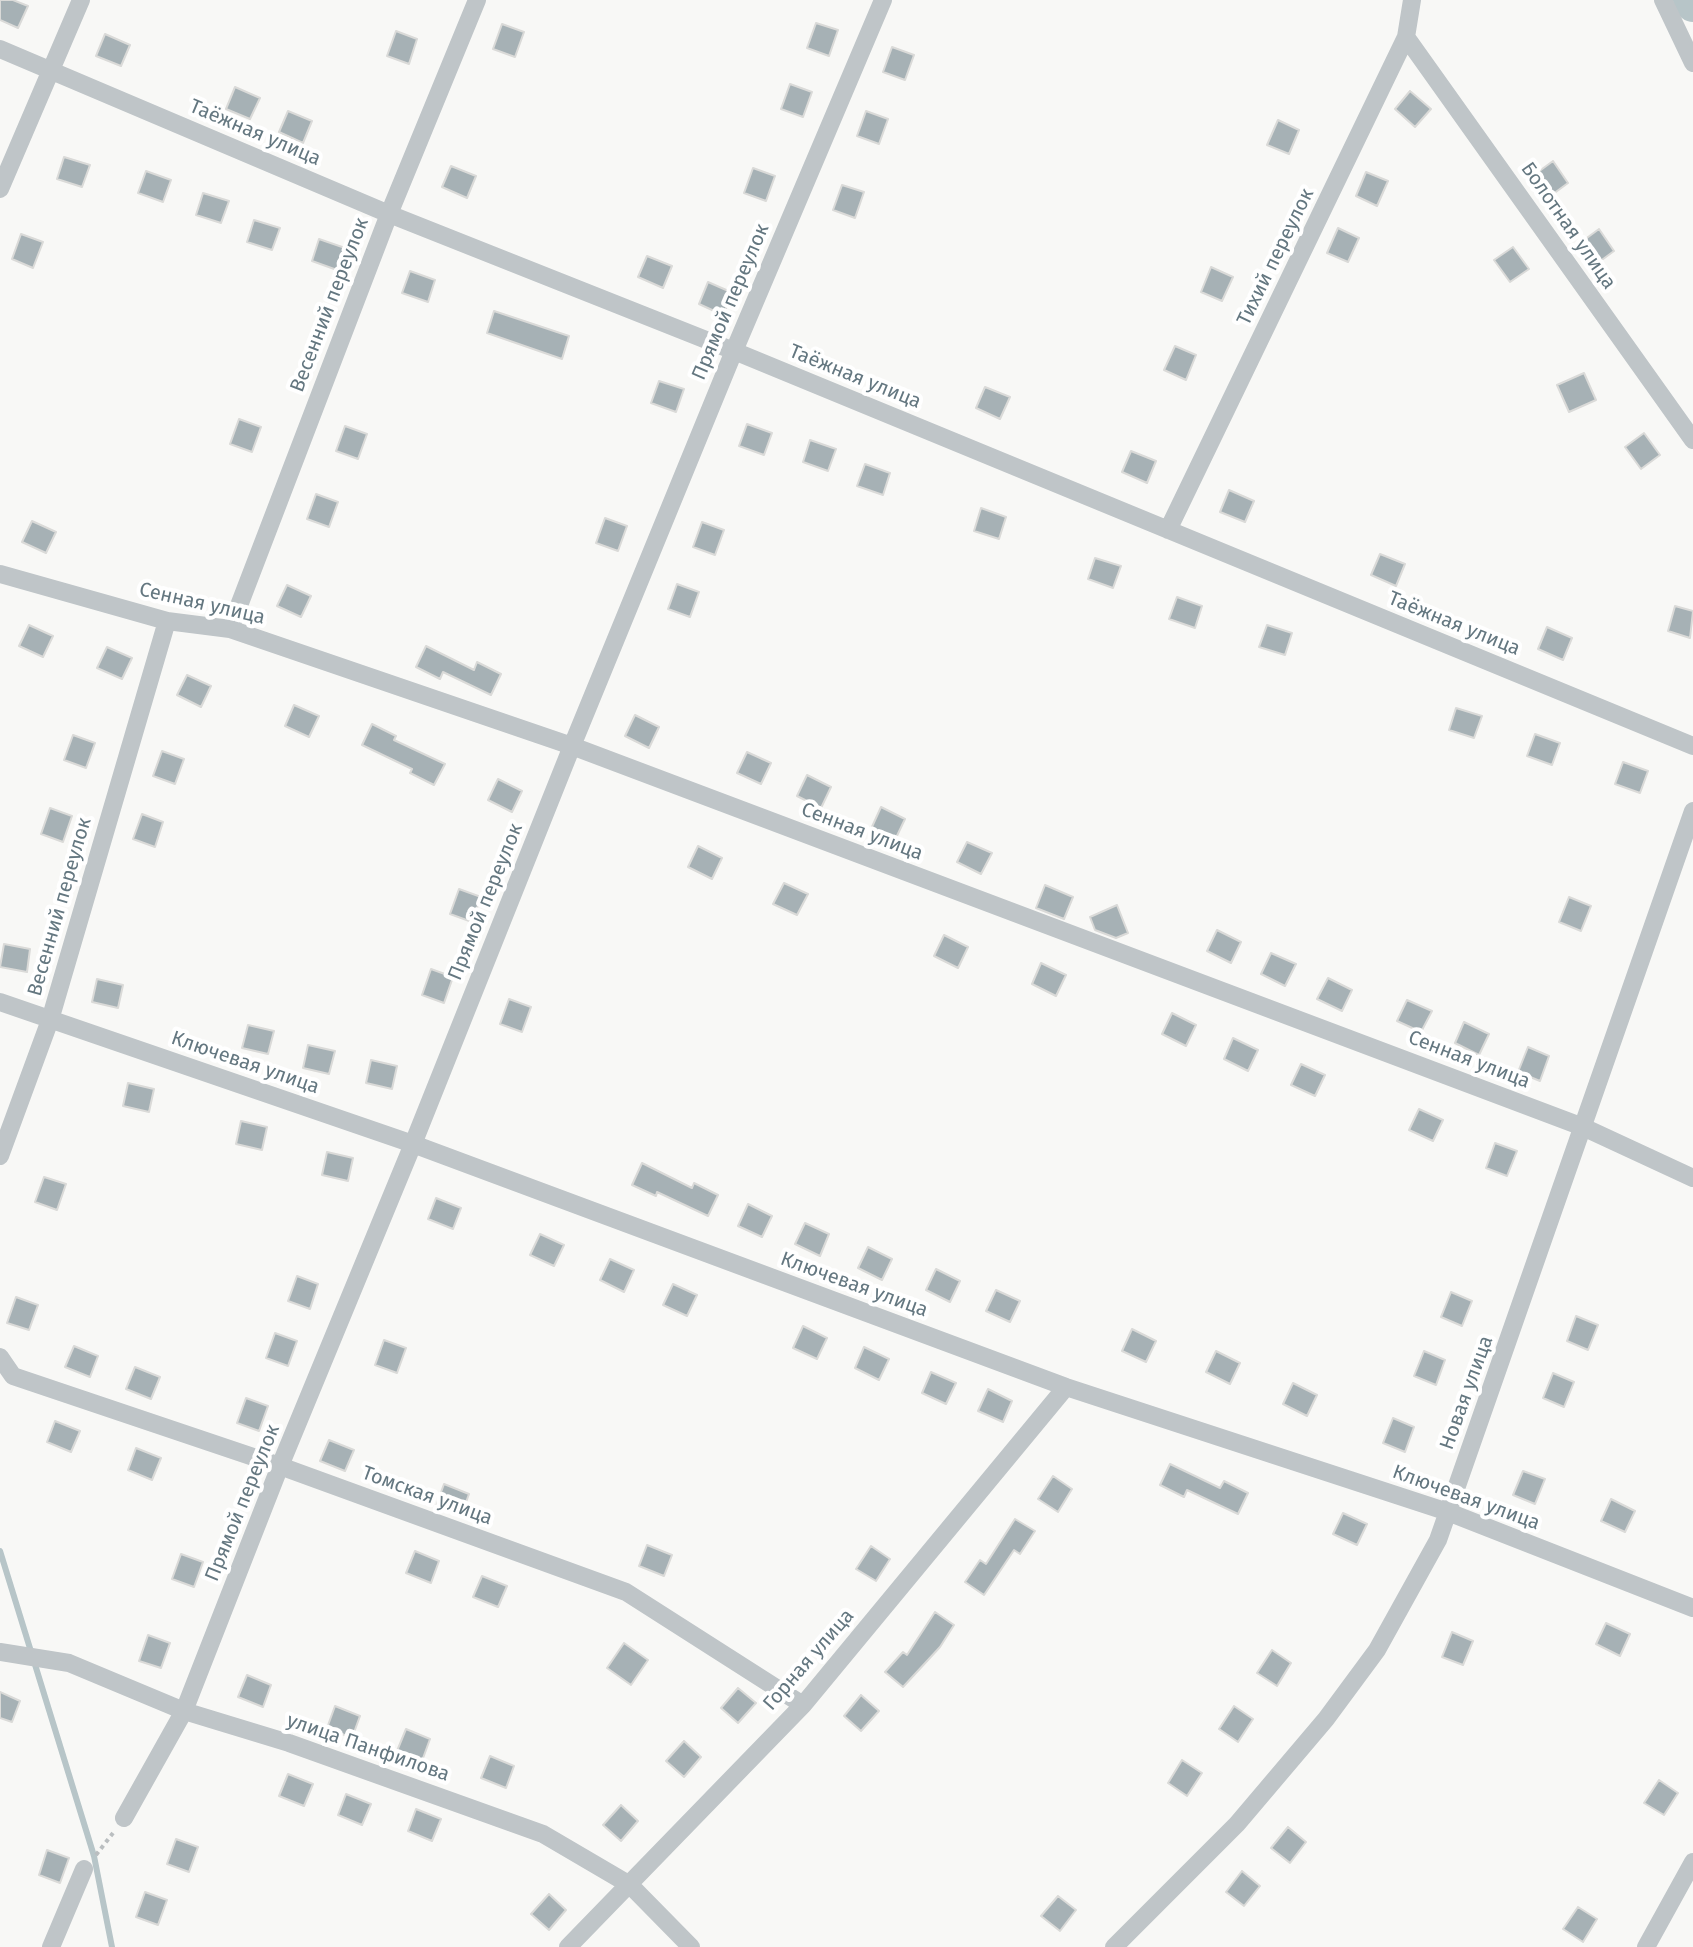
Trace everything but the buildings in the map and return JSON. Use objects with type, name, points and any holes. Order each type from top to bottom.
[{"type":"street","points":[[0,189],[81,0]]},
{"type":"street","name":"Весенний переулок","points":[[230,629],[389,214],[477,0]]},
{"type":"street","name":"Прямой переулок","points":[[124,1818],[184,1711],[572,746],[734,351],[883,0]]},
{"type":"street","name":"Тихий переулок","points":[[1168,530],[1406,37],[1412,0]]},
{"type":"street","points":[[1663,0],[1693,63]]},
{"type":"street","name":"Болотная улица","points":[[1406,37],[1693,440]]},
{"type":"street","name":"Таёжная улица","points":[[0,49],[389,214],[734,351],[1693,746]]},
{"type":"street","name":"Сенная улица","points":[[0,574],[167,621],[230,629],[572,746],[1583,1127],[1693,1178]]},
{"type":"street","name":"Весенний переулок","points":[[0,1156],[50,1020],[167,621]]},
{"type":"street","name":"Новая улица","points":[[1114,1947],[1237,1824],[1326,1719],[1377,1650],[1438,1540],[1693,811]]},
{"type":"street","name":"Ключевая улица","points":[[0,1002],[413,1144],[1066,1387],[1448,1512],[1693,1608]]},
{"type":"street","name":"Томская улица","points":[[0,1357],[13,1376],[280,1466],[626,1592],[803,1705]]},
{"type":"street","name":"Горная улица","points":[[568,1947],[803,1705],[1066,1387]]},
{"type":"street","name":"улица Панфилова","points":[[0,1652],[69,1663],[184,1711],[289,1743],[543,1834],[630,1885],[691,1947]]},
{"type":"street","points":[[1646,1947],[1693,1862]]},
{"type":"street","points":[[51,1947],[84,1869]]},
{"type":"path","points":[[84,1869],[124,1818]]},
{"type":"waterway","points":[[1691,0],[1693,4]]},
{"type":"waterway","points":[[0,1551],[94,1856],[112,1947]]}]
